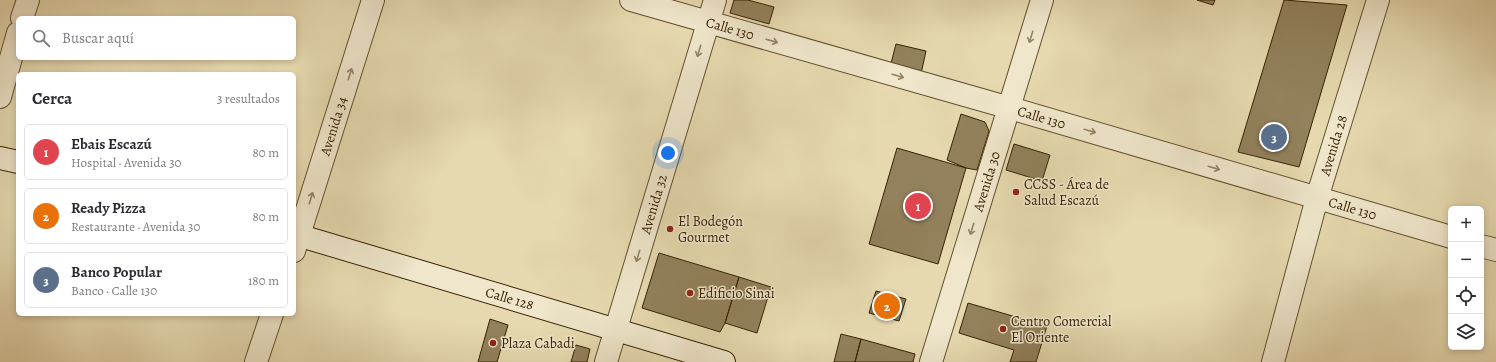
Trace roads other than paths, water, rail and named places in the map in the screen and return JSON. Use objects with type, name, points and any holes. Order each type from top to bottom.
[{"type":"street","points":[[23,16],[28,0]]},
{"type":"street","name":"Avenida 34","points":[[296,240],[373,0]]},
{"type":"street","name":"Calle 130","points":[[631,0],[1010,108],[1448,236]]},
{"type":"street","name":"Avenida 32","points":[[606,362],[715,0]]},
{"type":"street","name":"Avenida 30","points":[[931,362],[1042,0]]},
{"type":"street","name":"Avenida 28","points":[[1273,362],[1317,198],[1378,0]]},
{"type":"street","points":[[0,96],[16,41]]},
{"type":"street","points":[[0,158],[16,162]]},
{"type":"street","name":"Calle 128","points":[[296,240],[616,329],[724,362]]},
{"type":"street","points":[[1484,247],[1496,250]]},
{"type":"street","points":[[256,362],[271,316]]},
{"type":"place","name":"Banco Popular","points":[[1274,137]]},
{"type":"place","name":"CCSS - Área de Salud Escazú","points":[[1016,192]]},
{"type":"place","name":"Ebais Escazú","points":[[918,206]]},
{"type":"place","name":"El Bodegón Gourmet","points":[[670,229]]},
{"type":"place","name":"Edificio Sinai","points":[[690,293]]},
{"type":"place","name":"Ready Pizza","points":[[887,306]]},
{"type":"place","name":"Centro Comercial El Oriente","points":[[1003,329]]},
{"type":"place","name":"Plaza Cabadi","points":[[493,343]]}]
